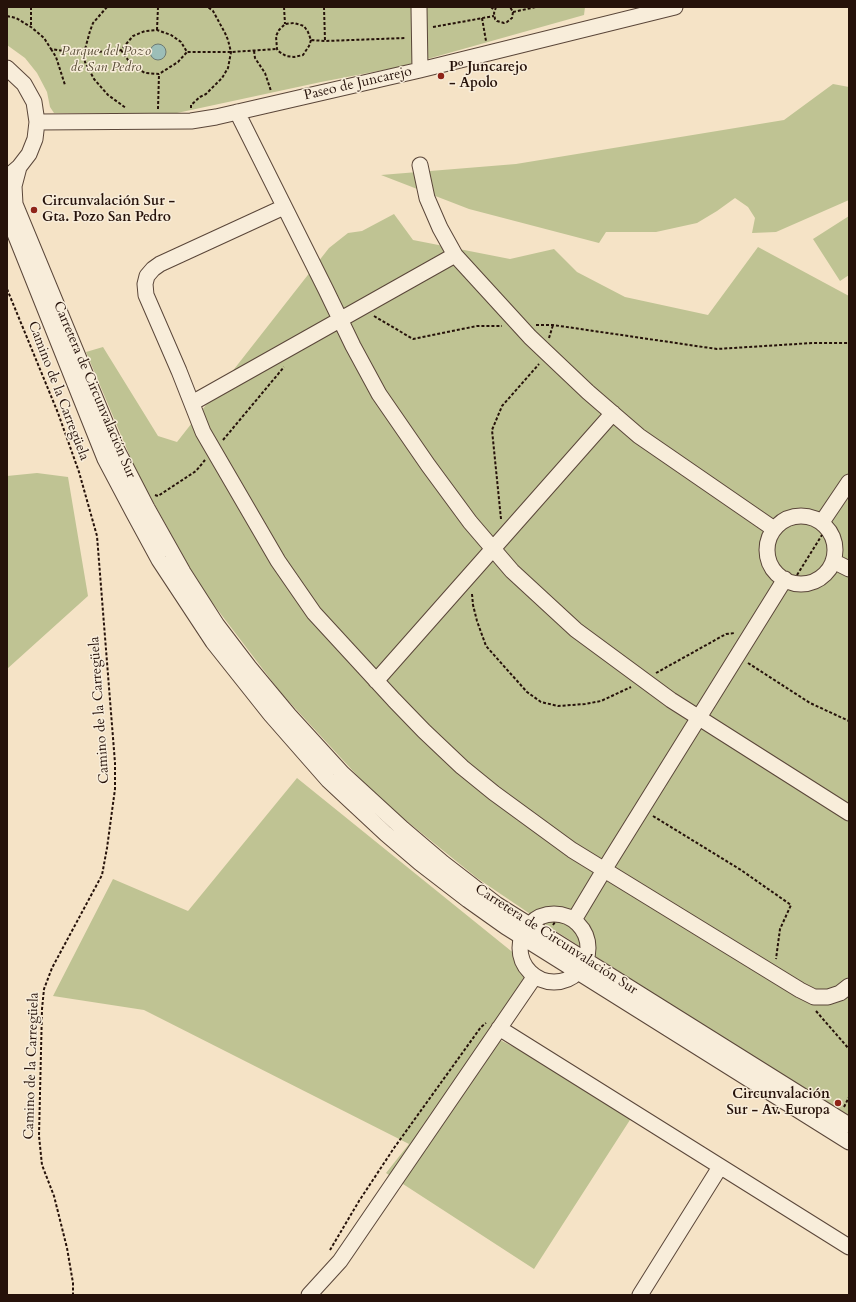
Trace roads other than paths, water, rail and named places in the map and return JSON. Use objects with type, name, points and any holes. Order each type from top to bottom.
[{"type":"street","points":[[420,7],[420,70]]},
{"type":"street","name":"Paseo de Juncarejo","points":[[37,122],[191,121],[275,104],[420,70],[675,7]]},
{"type":"street","points":[[7,68],[24,84],[34,102],[37,122],[35,139],[29,154],[19,167],[7,177]]},
{"type":"street","points":[[237,112],[353,346],[379,394],[446,490],[492,549],[512,571],[576,630],[671,700],[849,813]]},
{"type":"street","points":[[420,165],[427,198],[440,228],[455,255],[530,337],[639,436],[774,529]]},
{"type":"street","name":"Carretera de Circunvalación Sur","points":[[19,167],[14,186],[15,204],[116,448],[172,552],[217,624],[249,667],[289,715],[342,773],[403,829],[443,863],[496,904],[526,931]]},
{"type":"street","points":[[284,207],[160,264],[147,276],[145,284],[146,295],[180,371],[203,432],[278,560],[314,613],[424,731],[462,767],[494,793],[572,850],[814,997],[828,997],[840,993],[849,986]]},
{"type":"street","name":"Carretera de Circunvalación Sur","points":[[7,214],[105,459],[159,560],[213,642],[271,715],[328,780],[386,834],[420,863],[468,900],[526,931],[849,1125]]},
{"type":"street","points":[[192,403],[455,255]]},
{"type":"street","points":[[376,681],[613,413]]},
{"type":"street","points":[[822,528],[849,482]]},
{"type":"street","points":[[800,515],[812,517],[822,528],[829,530],[834,540],[836,551],[834,561],[827,572],[818,580],[807,584],[796,584],[776,573],[770,563],[767,552],[768,541],[774,529],[780,523],[790,517],[800,515]]},
{"type":"street","points":[[834,561],[849,569]]},
{"type":"street","points":[[574,920],[699,717],[789,580]]},
{"type":"street","points":[[554,914],[564,915],[574,920],[582,929],[587,940],[588,951],[582,966],[569,979],[557,982],[546,981],[535,976],[527,969],[522,959],[520,949],[526,931],[534,920],[543,916],[554,914]]},
{"type":"street","name":"Carretera de Circunvalación Sur","points":[[582,966],[849,1142]]},
{"type":"street","points":[[318,1292],[340,1261],[493,1026],[535,976]]},
{"type":"street","points":[[493,1026],[849,1247]]},
{"type":"street","points":[[640,1295],[720,1167]]},
{"type":"water","points":[[158,44],[165,49],[166,52],[161,59],[158,60],[151,55],[150,52],[155,45]]},
{"type":"place","name":"Pº Juncarejo - Apolo","points":[[441,76]]},
{"type":"place","name":"Circunvalación Sur - Gta. Pozo San Pedro","points":[[34,210]]},
{"type":"place","name":"Circunvalación Sur - Av. Europa","points":[[838,1103]]},
{"type":"park label","name":"Parque del Pozo de San Pedro","points":[[106,60]]}]
